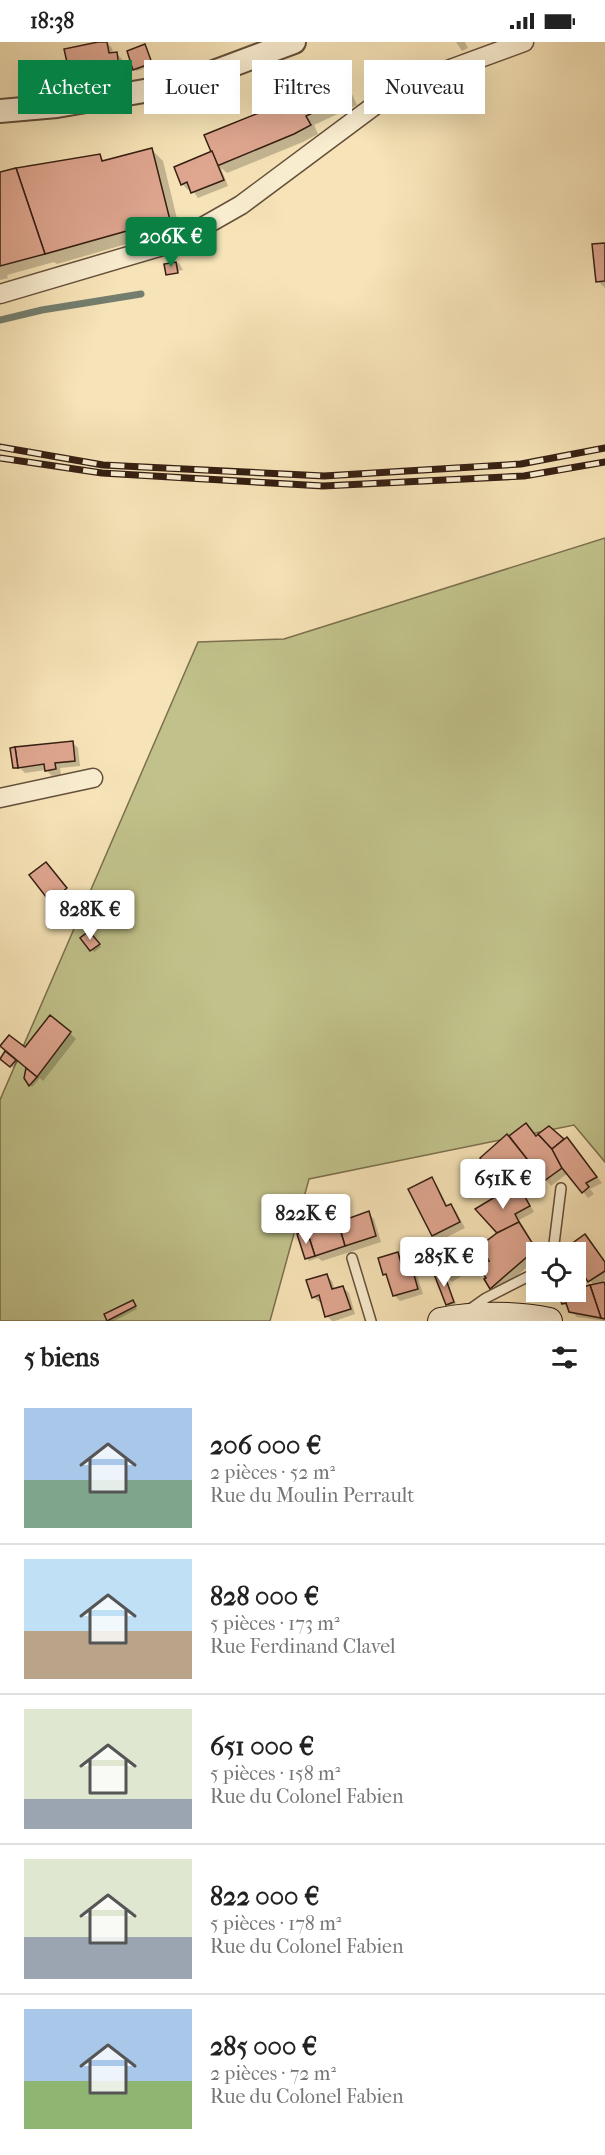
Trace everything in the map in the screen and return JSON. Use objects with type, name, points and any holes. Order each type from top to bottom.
[{"type":"main road","points":[[452,1320],[534,1318],[549,1321]]},
{"type":"street","points":[[0,111],[57,106],[179,85],[294,42]]},
{"type":"street","points":[[0,294],[176,242],[241,205],[382,100],[415,82],[524,42]]},
{"type":"street","points":[[0,798],[93,778]]},
{"type":"lane","points":[[554,1242],[561,1188]]},
{"type":"lane","points":[[352,1258],[371,1321]]},
{"type":"lane","points":[[452,1320],[486,1298],[526,1278]]},
{"type":"green space","points":[[605,538],[605,1162],[574,1125],[309,1179],[270,1321],[0,1321],[0,1100],[198,642],[284,639]]},
{"type":"building","points":[[107,42],[109,53],[117,52],[118,60],[66,60],[64,49]]},
{"type":"building","points":[[145,44],[151,60],[144,60],[144,66],[133,70],[132,60],[130,60],[127,51]]},
{"type":"building","points":[[256,114],[310,114],[306,116],[311,125],[217,166],[204,135]]},
{"type":"building","points":[[152,148],[172,228],[157,233],[155,223],[45,254],[16,168],[100,154],[102,161]]},
{"type":"building","points":[[212,151],[224,180],[191,193],[187,182],[181,185],[174,167]]},
{"type":"building","points":[[16,168],[45,254],[0,266],[0,172]]},
{"type":"building","points":[[605,243],[605,281],[596,282],[592,244]]},
{"type":"building","points":[[176,262],[178,273],[166,275],[164,264]]},
{"type":"building","points":[[73,741],[75,761],[55,763],[56,769],[45,771],[44,764],[18,768],[15,747]]},
{"type":"building","points":[[15,747],[18,768],[13,768],[10,748]]},
{"type":"building","points":[[46,862],[67,888],[50,902],[29,875]]},
{"type":"building","points":[[89,931],[100,944],[90,951],[80,938]]},
{"type":"building","points":[[50,1015],[71,1032],[37,1077],[0,1046],[9,1035],[25,1047]]},
{"type":"building","points":[[5,1051],[16,1060],[10,1067],[0,1059]]},
{"type":"building","points":[[26,1068],[37,1077],[29,1086],[24,1078]]},
{"type":"building","points":[[526,1123],[536,1136],[538,1134],[552,1149],[562,1168],[544,1181],[509,1136]]},
{"type":"building","points":[[549,1126],[564,1139],[552,1149],[538,1134]]},
{"type":"building","points":[[507,1134],[527,1159],[505,1176],[493,1163],[488,1167],[480,1158]]},
{"type":"building","points":[[567,1137],[597,1177],[586,1183],[589,1187],[582,1193],[562,1168],[552,1149]]},
{"type":"building","points":[[432,1177],[446,1206],[451,1204],[460,1222],[432,1236],[408,1189]]},
{"type":"building","points":[[521,1190],[530,1206],[515,1214],[519,1222],[497,1233],[475,1209],[500,1194]]},
{"type":"building","points":[[369,1211],[376,1236],[345,1246],[340,1229],[349,1226],[347,1219]]},
{"type":"building","points":[[519,1222],[532,1242],[526,1242],[526,1258],[490,1289],[478,1267],[489,1261],[480,1246],[497,1233]]},
{"type":"building","points":[[328,1225],[331,1232],[340,1229],[345,1246],[315,1256],[307,1231]]},
{"type":"building","points":[[307,1231],[315,1256],[305,1259],[297,1234]]},
{"type":"building","points":[[585,1234],[605,1262],[605,1271],[588,1282],[586,1279],[586,1242],[574,1242]]},
{"type":"building","points":[[477,1240],[489,1261],[472,1270],[465,1265],[445,1277],[440,1263]]},
{"type":"building","points":[[398,1252],[402,1267],[411,1264],[418,1289],[393,1296],[378,1258]]},
{"type":"building","points":[[443,1271],[454,1302],[446,1305],[434,1274]]},
{"type":"building","points":[[327,1274],[332,1289],[343,1286],[351,1309],[325,1317],[319,1295],[312,1298],[306,1280]]},
{"type":"building","points":[[604,1282],[605,1319],[601,1318],[590,1285]]},
{"type":"building","points":[[590,1285],[601,1318],[569,1312],[566,1303],[562,1304],[561,1302],[586,1302],[586,1286]]},
{"type":"building","points":[[133,1300],[136,1306],[107,1321],[104,1314]]},
{"type":"waterway","points":[[0,320],[42,310],[141,294]]},
{"type":"railway","points":[[0,447],[103,465],[324,476],[521,464],[605,448]]},
{"type":"railway","points":[[0,458],[102,473],[323,486],[524,476],[605,462]]}]
